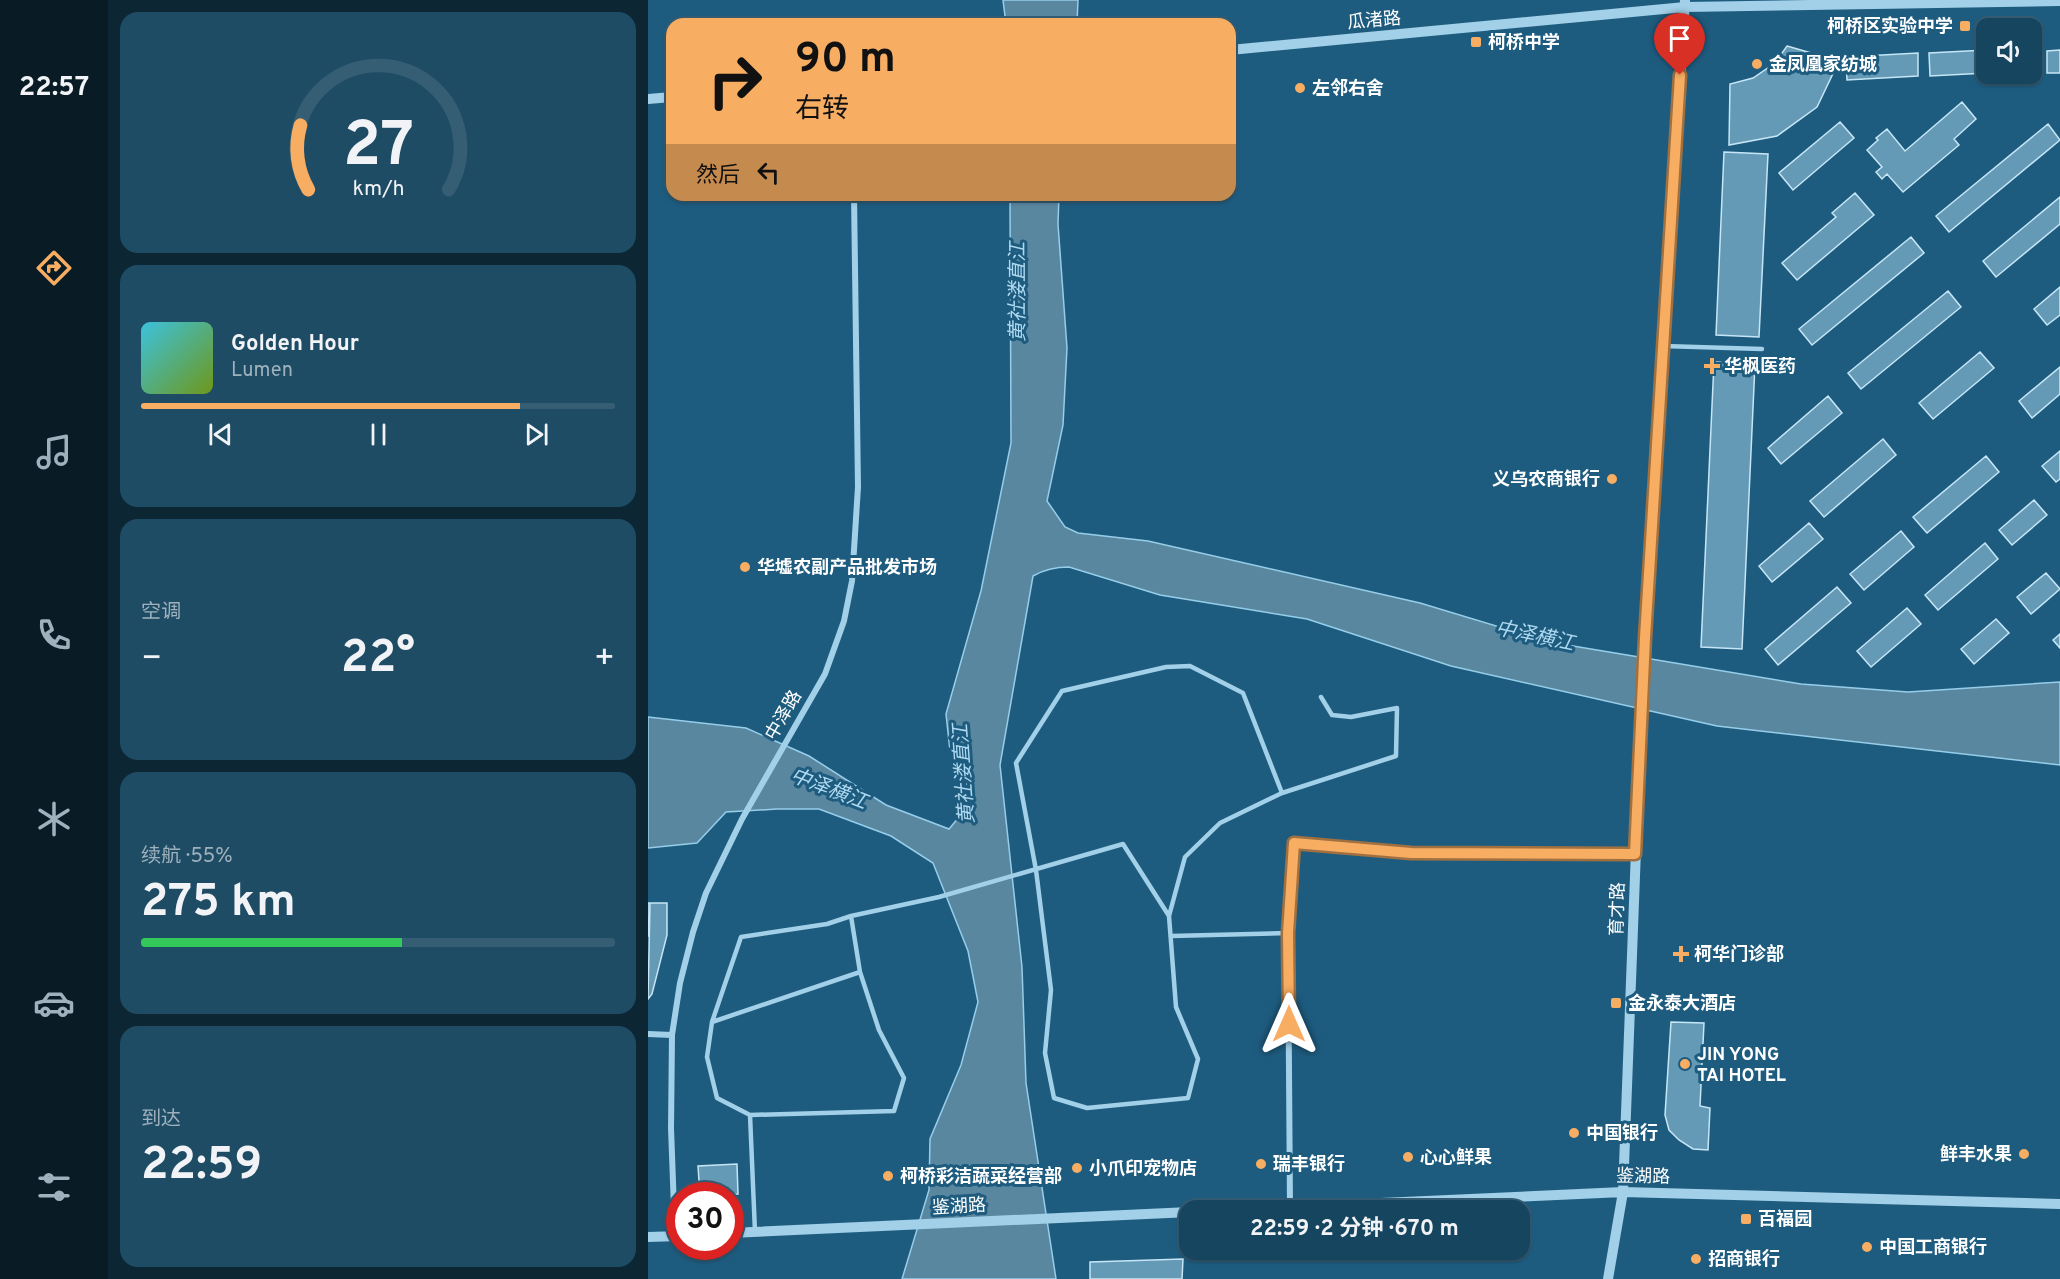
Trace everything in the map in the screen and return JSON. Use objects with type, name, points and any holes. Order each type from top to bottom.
[{"type":"street","name":"瓜渚路","points":[[1236,49],[1685,3],[2060,0]]},
{"type":"street","name":"育才路","points":[[1608,1279],[1623,1192],[1645,638],[1685,3]]},
{"type":"street","points":[[648,99],[666,98]]},
{"type":"street","name":"中泽路","points":[[673,1182],[672,1035],[680,983],[693,932],[706,893],[741,819],[825,674],[844,621],[852,581],[858,488],[854,201]]},
{"type":"street","points":[[1290,1200],[1288,933],[1294,843],[1411,853],[1635,854]]},
{"type":"street","points":[[648,1034],[672,1035]]},
{"type":"street","name":"鉴湖路","points":[[1456,1200],[1623,1192],[2060,1204]]},
{"type":"street","name":"鉴湖路","points":[[744,1232],[1179,1212]]},
{"type":"street","points":[[648,1238],[666,1237]]},
{"type":"lane","points":[[1664,346],[1762,349]]},
{"type":"lane","points":[[1282,793],[1243,693],[1190,666],[1166,667],[1062,691],[1016,763],[1036,870],[1051,990],[1045,1053],[1054,1098],[1087,1108],[1188,1098],[1198,1059],[1176,1007],[1169,916],[1185,857],[1220,823],[1282,793],[1396,756],[1397,708],[1351,717],[1332,715],[1321,697]]},
{"type":"lane","points":[[851,916],[860,972],[879,1030],[904,1078],[894,1111],[750,1115],[717,1098],[707,1057],[711,1022],[741,937],[827,924],[851,916],[939,897],[1123,844],[1169,916]]},
{"type":"lane","points":[[1171,936],[1288,933]]},
{"type":"lane","points":[[711,1022],[860,972]]},
{"type":"lane","points":[[750,1115],[755,1232]]},
{"type":"water","points":[[1003,0],[1078,0],[1077,18],[1005,18]]},
{"type":"water","points":[[1010,201],[1059,201],[1058,224],[1067,348],[1063,425],[1047,501],[1065,527],[1078,533],[1148,541],[1420,603],[1549,642],[1801,684],[1908,692],[2060,682],[2060,765],[1717,726],[1451,666],[1307,619],[1160,595],[1069,567],[1042,572],[1033,576],[1000,765],[1022,967],[1026,1083],[1056,1279],[902,1279],[929,1190],[930,1139],[961,1065],[978,1002],[968,951],[933,863],[891,836],[819,809],[726,812],[697,843],[648,848],[648,717],[746,728],[809,756],[886,805],[949,829],[965,810],[970,749],[950,751],[946,714],[981,591],[1011,443]]},
{"type":"building","points":[[1787,46],[1839,61],[1817,107],[1777,136],[1729,145],[1730,84],[1753,78],[1775,63]]},
{"type":"building","points":[[2060,50],[2060,73],[2047,73],[2047,51]]},
{"type":"building","points":[[1976,51],[1976,74],[1930,76],[1929,53]]},
{"type":"building","points":[[1918,53],[1918,76],[1847,80],[1846,57]]},
{"type":"building","points":[[1962,102],[1976,119],[1954,139],[1959,145],[1903,192],[1887,174],[1882,179],[1876,172],[1882,167],[1867,150],[1878,140],[1876,138],[1887,129],[1905,151]]},
{"type":"building","points":[[1840,122],[1854,138],[1793,190],[1779,173]]},
{"type":"building","points":[[2048,124],[2060,140],[1949,232],[1936,216]]},
{"type":"building","points":[[1724,152],[1768,154],[1759,337],[1716,335]]},
{"type":"building","points":[[1855,193],[1874,215],[1797,280],[1782,263],[1836,217],[1832,213]]},
{"type":"building","points":[[2060,197],[2060,224],[1996,277],[1983,261]]},
{"type":"building","points":[[1911,237],[1924,253],[1812,345],[1799,329]]},
{"type":"building","points":[[2060,287],[2060,315],[2047,325],[2034,309]]},
{"type":"building","points":[[1948,291],[1961,307],[1861,389],[1848,373]]},
{"type":"building","points":[[1980,352],[1994,368],[1933,419],[1919,403]]},
{"type":"building","points":[[1714,362],[1755,364],[1742,649],[1701,647]]},
{"type":"building","points":[[2060,367],[2060,394],[2032,418],[2019,401]]},
{"type":"building","points":[[1828,396],[1842,413],[1781,464],[1768,448]]},
{"type":"building","points":[[1883,439],[1896,455],[1824,517],[1810,501]]},
{"type":"building","points":[[2060,451],[2060,479],[2056,482],[2042,466]]},
{"type":"building","points":[[1986,456],[1999,472],[1927,533],[1913,517]]},
{"type":"building","points":[[2034,500],[2047,515],[2012,545],[1999,530]]},
{"type":"building","points":[[1809,523],[1823,539],[1772,582],[1759,566]]},
{"type":"building","points":[[1901,531],[1914,547],[1864,590],[1850,574]]},
{"type":"building","points":[[1985,543],[1998,559],[1938,610],[1925,595]]},
{"type":"building","points":[[2046,573],[2060,589],[2031,614],[2017,597]]},
{"type":"building","points":[[1837,587],[1851,603],[1778,665],[1765,649]]},
{"type":"building","points":[[1907,608],[1921,624],[1871,667],[1857,651]]},
{"type":"building","points":[[1996,619],[2009,633],[1974,664],[1961,649]]},
{"type":"building","points":[[2060,634],[2060,648],[2053,640]]},
{"type":"building","points":[[648,903],[650,903],[649,936],[648,936]]},
{"type":"building","points":[[650,903],[667,903],[667,935],[652,994],[648,999]]},
{"type":"building","name":"JIN YONG TAI HOTEL","points":[[1671,1022],[1704,1023],[1700,1106],[1710,1108],[1708,1150],[1693,1149],[1669,1130],[1665,1115]]},
{"type":"building","points":[[737,1164],[738,1182],[699,1182],[698,1166]]},
{"type":"building","points":[[1179,1259],[1183,1260],[1182,1279],[1090,1279],[1090,1262]]},
{"type":"place","name":"柯桥区实验中学","points":[[1965,26]]},
{"type":"place","name":"柯桥中学","points":[[1476,42]]},
{"type":"place","name":"金凤凰家纺城","points":[[1757,64]]},
{"type":"place","name":"左邻右舍","points":[[1300,88]]},
{"type":"place","name":"华枫医药","points":[[1712,366]]},
{"type":"place","name":"义乌农商银行","points":[[1612,479]]},
{"type":"place","name":"华墟农副产品批发市场","points":[[745,567]]},
{"type":"place","name":"柯华门诊部","points":[[1681,954]]},
{"type":"place","name":"金永泰大酒店","points":[[1616,1003]]},
{"type":"place","name":"JIN YONG TAI HOTEL","points":[[1685,1064]]},
{"type":"place","name":"中国银行","points":[[1574,1133]]},
{"type":"place","name":"鲜丰水果","points":[[2024,1154]]},
{"type":"place","name":"心心鲜果","points":[[1408,1157]]},
{"type":"place","name":"瑞丰银行","points":[[1261,1164]]},
{"type":"place","name":"小爪印宠物店","points":[[1077,1168]]},
{"type":"place","name":"柯桥彩洁蔬菜经营部","points":[[888,1176]]},
{"type":"place","name":"百福园","points":[[1746,1219]]},
{"type":"place","name":"中国工商银行","points":[[1867,1247]]},
{"type":"place","name":"招商银行","points":[[1696,1259]]},
{"type":"route","points":[[1289,1024],[1288,933],[1294,843],[1411,853],[1635,854],[1645,638],[1680,75]]},
{"type":"water label","name":"黄社溇直江","points":[[1017,292]]},
{"type":"water label","name":"中泽横江","points":[[1535,635]]},
{"type":"water label","name":"黄社溇直江","points":[[963,774]]},
{"type":"water label","name":"中泽横江","points":[[829,788]]}]
